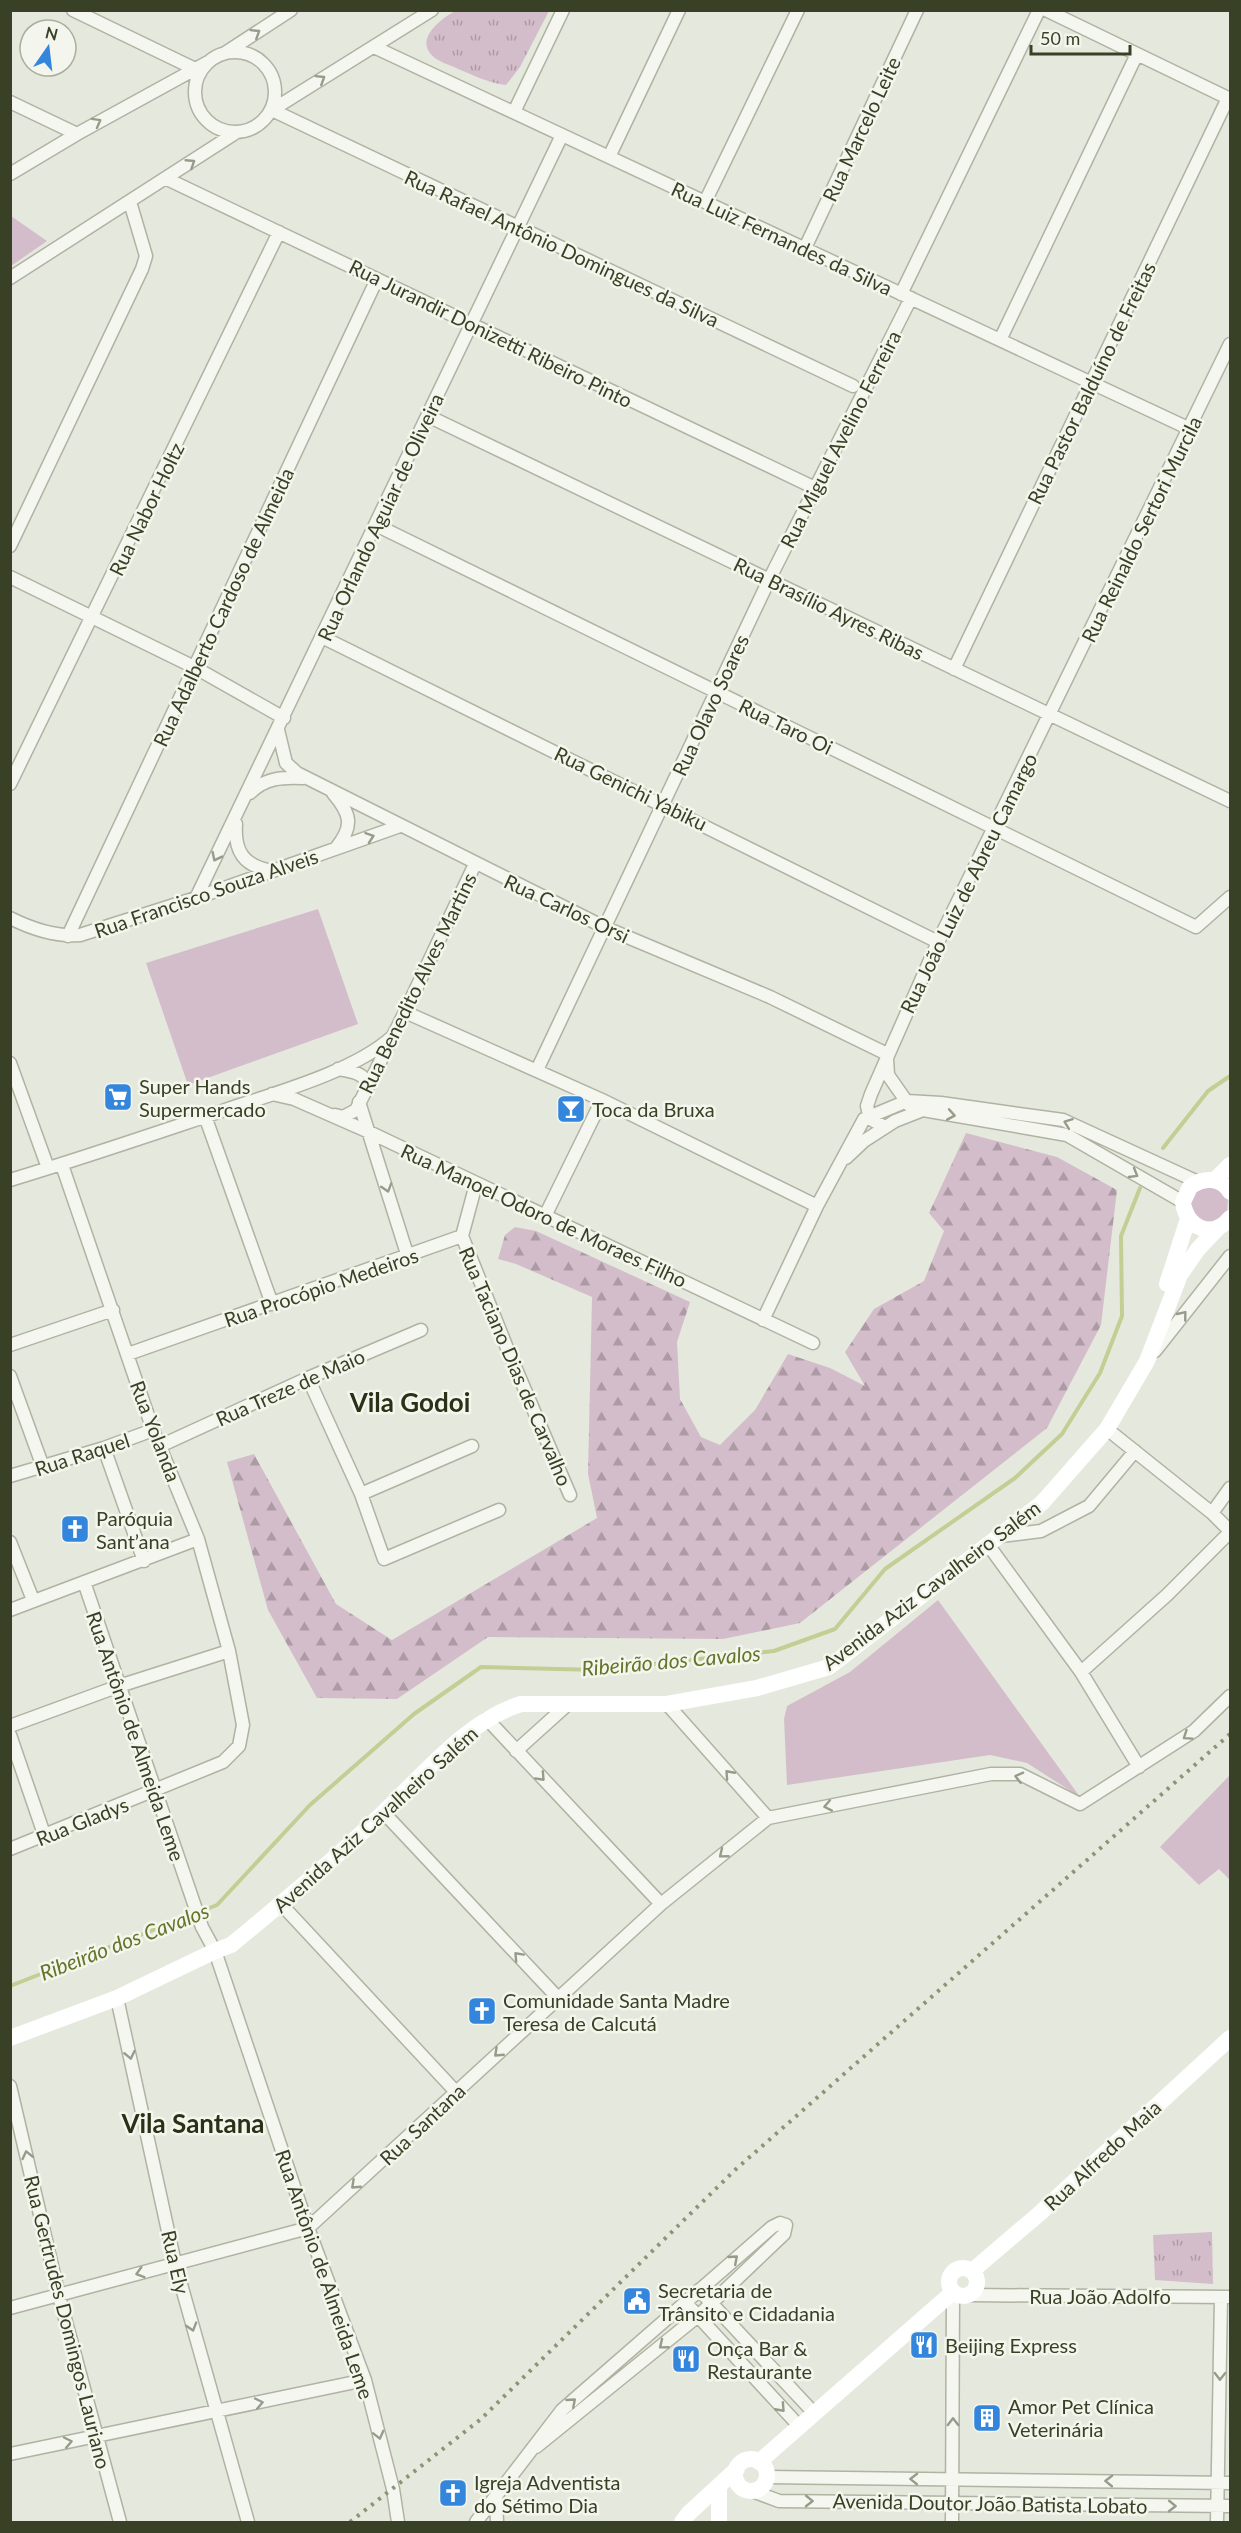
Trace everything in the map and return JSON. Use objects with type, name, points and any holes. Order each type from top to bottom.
[{"type":"main road","points":[[1215,1180],[1230,1165]]},
{"type":"main road","points":[[1198,1182],[1215,1180],[1222,1183],[1230,1192]]},
{"type":"main road","name":"Avenida Aziz Cavalheiro Salém","points":[[1144,1365],[1186,1211],[1190,1187],[1198,1182]]},
{"type":"main road","points":[[1186,1211],[1194,1225],[1202,1229],[1226,1224]]},
{"type":"main road","name":"Avenida Aziz Cavalheiro Salém","points":[[10,2038],[117,1998],[215,1951],[231,1946],[384,1813],[415,1779],[487,1719],[503,1710],[521,1704],[667,1704],[757,1688],[829,1667],[1042,1503],[1107,1429],[1144,1365],[1180,1275],[1198,1249],[1226,1224]]},
{"type":"main road","name":"Rua Alfredo Maia","points":[[972,2271],[1039,2214],[1230,2038]]},
{"type":"main road","points":[[759,2462],[958,2293],[975,2291],[978,2282],[972,2271],[961,2268],[953,2272],[949,2280],[958,2293]]},
{"type":"main road","points":[[682,2523],[719,2493],[742,2482],[761,2487],[767,2477],[765,2469],[759,2462],[748,2460],[742,2482]]},
{"type":"main road","points":[[694,2523],[719,2493]]},
{"type":"main road","points":[[719,2493],[719,2523]]},
{"type":"street","points":[[73,10],[193,68]]},
{"type":"street","points":[[237,132],[214,126],[203,116],[196,102],[197,79],[216,58],[291,10]]},
{"type":"street","points":[[10,286],[13,276],[237,132],[253,128],[272,110],[432,10]]},
{"type":"street","points":[[514,112],[562,10]]},
{"type":"street","points":[[609,157],[679,10]]},
{"type":"street","points":[[705,202],[798,10]]},
{"type":"street","name":"Rua Marcelo Leite","points":[[805,248],[917,10]]},
{"type":"street","name":"Rua Miguel Avelino Ferreira","points":[[769,580],[906,296],[1039,10]]},
{"type":"street","points":[[1046,10],[1229,99]]},
{"type":"street","name":"Rua Luiz Fernandes da Silva","points":[[374,47],[1190,429]]},
{"type":"street","points":[[10,174],[193,68],[232,52],[248,54],[267,67],[276,89],[272,110]]},
{"type":"street","points":[[1000,340],[1137,54]]},
{"type":"street","name":"Rua Pastor Balduíno de Freitas","points":[[954,669],[1229,99]]},
{"type":"street","points":[[10,102],[76,134]]},
{"type":"street","name":"Rua Rafael Antônio Domingues da Silva","points":[[272,110],[853,386]]},
{"type":"street","name":"Rua Orlando Aguiar de Oliveira","points":[[196,898],[562,135]]},
{"type":"street","name":"Rua Jurandir Donizetti Ribeiro Pinto","points":[[167,178],[815,488]]},
{"type":"street","points":[[10,546],[142,269],[146,256],[130,202]]},
{"type":"street","name":"Rua Nabor Holtz","points":[[10,784],[94,618],[279,232]]},
{"type":"street","name":"Rua Adalberto Cardoso de Almeida","points":[[68,936],[377,279]]},
{"type":"street","name":"Rua Reinaldo Sertori Murcila","points":[[1051,714],[1230,344]]},
{"type":"street","name":"Rua Brasílio Ayres Ribas","points":[[428,416],[1230,801]]},
{"type":"street","name":"Rua Taro Oi","points":[[376,525],[1196,927],[1230,897]]},
{"type":"street","points":[[10,577],[194,667],[284,718]]},
{"type":"street","name":"Rua Olavo Soares","points":[[537,1070],[769,580]]},
{"type":"street","name":"Rua Genichi Yabiku","points":[[322,637],[938,942]]},
{"type":"street","name":"Rua João Luiz de Abreu Camargo","points":[[764,1320],[817,1206],[857,1130],[868,1116],[867,1106],[887,1054],[938,942],[1051,714]]},
{"type":"street","name":"Rua Carlos Orsi","points":[[278,730],[286,763],[290,769],[331,791],[606,928],[770,997],[887,1054]]},
{"type":"street","points":[[245,798],[255,788],[278,777],[307,778]]},
{"type":"street","points":[[331,791],[347,812],[349,822],[343,839],[335,849]]},
{"type":"street","points":[[236,816],[237,849],[245,859],[259,868],[272,871]]},
{"type":"street","name":"Rua Francisco Souza Alveis","points":[[10,918],[31,928],[68,936],[91,932],[196,898],[400,826]]},
{"type":"street","name":"Rua Benedito Alves Martins","points":[[331,1115],[343,1117],[350,1114],[369,1085],[475,864]]},
{"type":"street","points":[[405,1012],[602,1100],[817,1206]]},
{"type":"street","points":[[10,1180],[62,1165],[278,1092],[362,1059],[392,1037]]},
{"type":"street","points":[[887,1054],[888,1075],[909,1104],[907,1115],[923,1110],[1067,1135],[1186,1211]]},
{"type":"street","points":[[10,1064],[48,1168]]},
{"type":"street","points":[[338,1069],[357,1073],[369,1085]]},
{"type":"street","points":[[298,1084],[294,1092],[301,1102]]},
{"type":"street","name":"Rua Manoel Odoro de Moraes Filho","points":[[278,1092],[369,1132],[813,1343]]},
{"type":"street","points":[[545,1216],[602,1100]]},
{"type":"street","points":[[890,1124],[874,1123],[868,1116],[907,1101],[941,1102],[1063,1120],[1198,1182]]},
{"type":"street","points":[[359,1102],[408,1257]]},
{"type":"street","name":"Rua João Luiz de Abreu Camargo","points":[[838,1165],[864,1141],[907,1115]]},
{"type":"street","points":[[205,1116],[272,1305]]},
{"type":"street","name":"Rua Yolanda","points":[[62,1165],[153,1430],[198,1539],[229,1651],[243,1725],[241,1736]]},
{"type":"street","points":[[462,1236],[476,1184]]},
{"type":"street","name":"Rua Procópio Medeiros","points":[[128,1354],[408,1257],[462,1236]]},
{"type":"street","name":"Rua Taciano Dias de Carvalho","points":[[462,1236],[570,1496]]},
{"type":"street","points":[[1144,1365],[1230,1256]]},
{"type":"street","points":[[10,1345],[113,1310]]},
{"type":"street","name":"Rua Treze de Maio","points":[[160,1446],[308,1378],[421,1330]]},
{"type":"street","points":[[10,1376],[43,1467]]},
{"type":"street","points":[[308,1378],[361,1494],[384,1559],[499,1510]]},
{"type":"street","points":[[1081,1672],[1167,1595],[1230,1532],[1212,1513],[1107,1429]]},
{"type":"street","name":"Rua Raquel","points":[[10,1476],[104,1448],[153,1430]]},
{"type":"street","points":[[361,1494],[472,1446]]},
{"type":"street","points":[[104,1448],[144,1561]]},
{"type":"street","points":[[1135,1451],[1089,1506],[1041,1531],[995,1541],[1081,1672],[1138,1767]]},
{"type":"street","points":[[1212,1513],[1230,1488]]},
{"type":"street","points":[[10,1610],[198,1539]]},
{"type":"street","points":[[10,1542],[33,1600]]},
{"type":"street","name":"Rua Antônio de Almeida Leme","points":[[84,1582],[202,1927],[215,1951],[308,2228],[365,2380],[393,2489],[398,2523]]},
{"type":"street","points":[[10,1726],[119,1686],[229,1651]]},
{"type":"street","points":[[667,1704],[768,1818],[991,1774],[1020,1774],[1080,1804],[1194,1731],[1230,1696]]},
{"type":"street","points":[[516,1751],[567,1705]]},
{"type":"street","points":[[487,1719],[661,1904]]},
{"type":"street","points":[[10,1735],[45,1837]]},
{"type":"street","name":"Rua Gladys","points":[[10,1849],[45,1837],[223,1762],[239,1746],[241,1736]]},
{"type":"street","points":[[384,1813],[558,1998]]},
{"type":"street","name":"Rua Santana","points":[[10,2308],[308,2228],[661,1904],[768,1818]]},
{"type":"street","points":[[281,1904],[456,2092]]},
{"type":"street","name":"Rua Ely","points":[[117,1998],[175,2263],[248,2523]]},
{"type":"street","name":"Rua Gertrudes Domingos Lauriano","points":[[10,2086],[60,2296],[120,2523]]},
{"type":"street","points":[[476,2523],[562,2410],[772,2227],[780,2223],[786,2225],[784,2234],[712,2304],[536,2447]]},
{"type":"street","points":[[699,2290],[814,2414]]},
{"type":"street","points":[[952,2523],[958,2293]]},
{"type":"street","name":"Rua João Adolfo","points":[[958,2293],[1226,2297]]},
{"type":"street","points":[[1217,2523],[1217,2506],[1224,2483],[1226,2297]]},
{"type":"street","points":[[685,2302],[799,2426]]},
{"type":"street","points":[[10,2454],[365,2380]]},
{"type":"street","name":"Avenida Doutor João Batista Lobato","points":[[767,2477],[1224,2483]]},
{"type":"street","name":"Avenida Doutor João Batista Lobato","points":[[742,2482],[779,2500],[1230,2506]]},
{"type":"street","points":[[496,2499],[497,2523]]},
{"type":"green space","points":[[455,11],[549,11],[520,67],[506,85],[487,81],[442,62],[429,51],[426,44],[431,31]]},
{"type":"green space","points":[[11,216],[47,241],[11,266]]},
{"type":"green space","points":[[318,909],[358,1024],[188,1085],[146,963]]},
{"type":"green space","points":[[966,1133],[1057,1157],[1117,1190],[1101,1325],[1047,1428],[800,1623],[723,1639],[488,1637],[397,1699],[317,1698],[268,1610],[227,1462],[254,1454],[336,1604],[392,1640],[597,1518],[588,1474],[592,1297],[516,1264],[498,1259],[505,1235],[515,1227],[536,1231],[690,1302],[677,1342],[680,1399],[701,1437],[720,1445],[755,1410],[788,1354],[830,1368],[865,1386],[845,1352],[874,1309],[924,1281],[944,1231],[929,1213]]},
{"type":"green space","points":[[1215,1185],[1228,1199],[1227,1212],[1219,1222],[1199,1222],[1189,1200],[1196,1189]]},
{"type":"green space","points":[[938,1600],[1080,1797],[1027,1763],[990,1755],[787,1785],[784,1719],[787,1706],[850,1672]]},
{"type":"green space","points":[[1230,1775],[1230,1880],[1219,1869],[1199,1885],[1160,1847]]},
{"type":"green space","points":[[1212,2232],[1213,2284],[1155,2280],[1153,2235]]},
{"type":"waterway","points":[[1163,1148],[1208,1091],[1230,1076]]},
{"type":"waterway","name":"Ribeirão dos Cavalos","points":[[10,1986],[217,1905],[310,1805],[414,1714],[481,1667],[598,1670],[774,1651],[835,1629],[885,1569],[1015,1478],[1062,1434],[1100,1373],[1122,1316],[1121,1236],[1140,1188]]},
{"type":"railway","points":[[350,2522],[481,2419],[735,2170],[1230,1734]]},
{"type":"place","name":"Super Hands Supermercado","points":[[118,1097]]},
{"type":"place","name":"Toca da Bruxa","points":[[571,1109]]},
{"type":"place","name":"Paróquia Sant’ana","points":[[75,1529]]},
{"type":"place","name":"Comunidade Santa Madre Teresa de Calcutá","points":[[482,2011]]},
{"type":"place","name":"Secretaria de Trânsito e Cidadania","points":[[637,2301]]},
{"type":"place","name":"Beijing Express","points":[[924,2345]]},
{"type":"place","name":"Onça Bar & Restaurante","points":[[686,2359]]},
{"type":"place","name":"Amor Pet Clínica Veterinária","points":[[987,2418]]},
{"type":"place","name":"Igreja Adventista do Sétimo Dia","points":[[453,2493]]},
{"type":"district","name":"Vila Godoi","points":[[410,1402]]},
{"type":"district","name":"Vila Santana","points":[[193,2123]]}]
